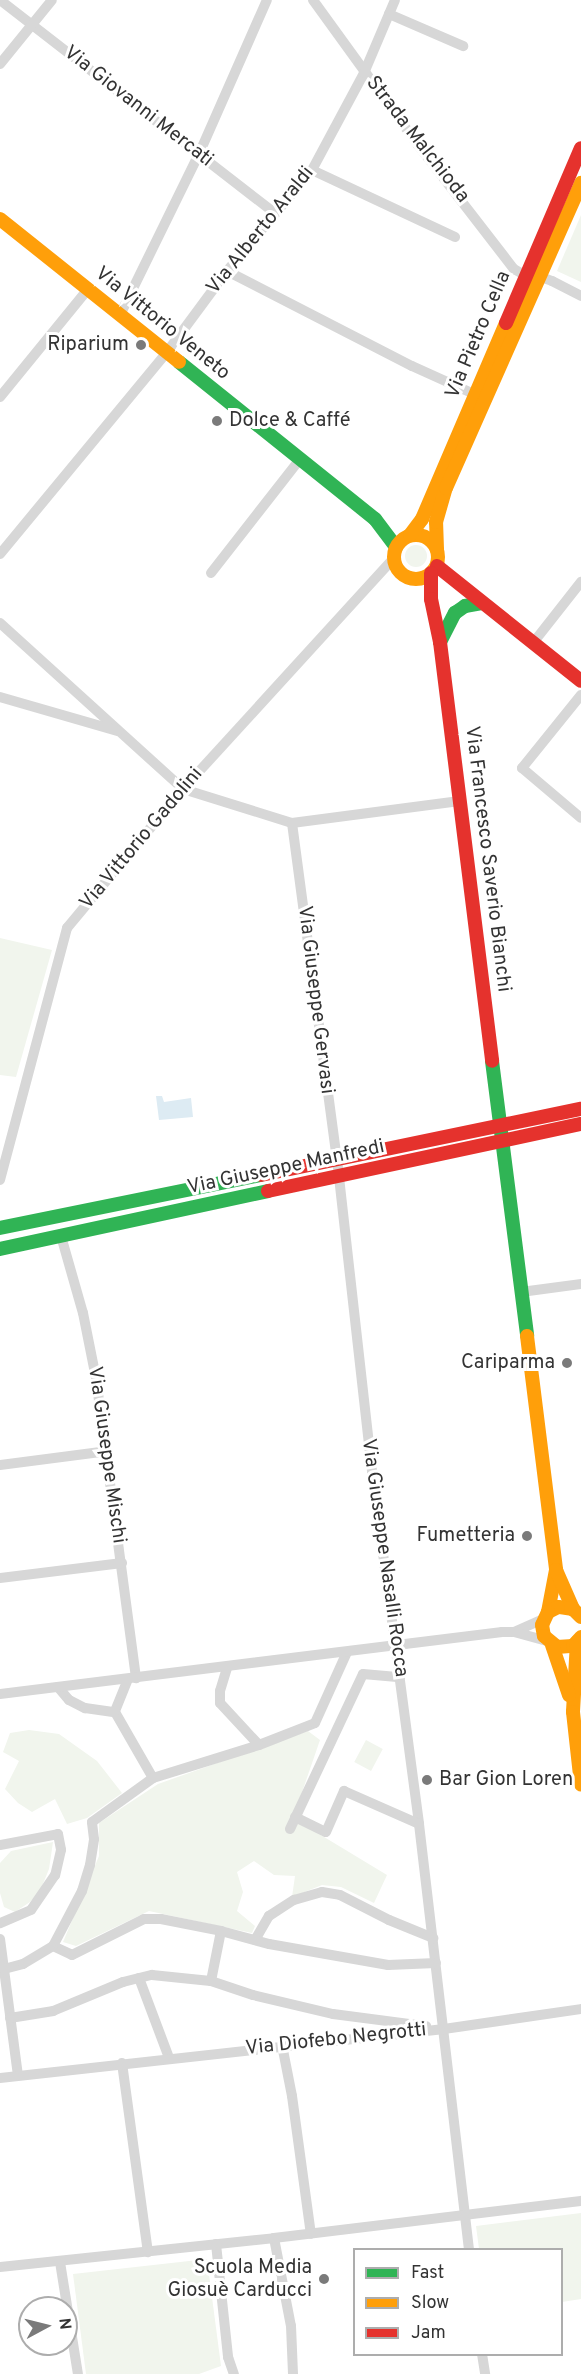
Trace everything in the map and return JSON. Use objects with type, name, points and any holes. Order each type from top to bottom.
[{"type":"main road","name":"Via Pietro Cella","points":[[410,535],[423,519],[474,394],[581,148]]},
{"type":"main road","name":"Via Pietro Cella","points":[[437,549],[436,522],[446,488],[581,183]]},
{"type":"main road","name":"Via Vittorio Veneto","points":[[1,220],[375,519],[410,535]]},
{"type":"main road","name":"Via Vittorio Veneto","points":[[375,519],[395,553]]},
{"type":"main road","points":[[410,579],[418,579],[434,569],[437,549],[426,537],[410,535],[395,553],[399,571],[431,599]]},
{"type":"main road","points":[[434,569],[482,603],[581,681]]},
{"type":"main road","name":"Via Francesco Saverio Bianchi","points":[[434,569],[431,599],[440,642],[556,1570]]},
{"type":"main road","points":[[440,642],[455,613],[465,606],[482,603]]},
{"type":"main road","name":"Via Giuseppe Manfredi","points":[[0,1228],[581,1109]]},
{"type":"main road","name":"Via Giuseppe Manfredi","points":[[0,1249],[581,1124]]},
{"type":"main road","points":[[556,1570],[578,1613]]},
{"type":"main road","points":[[556,1570],[542,1631],[563,1672],[577,1726],[581,1785]]},
{"type":"main road","points":[[546,1616],[558,1607],[578,1613]]},
{"type":"main road","points":[[550,1643],[562,1648],[579,1640],[573,1712]]},
{"type":"street","name":"Via Giovanni Mercati","points":[[0,0],[275,213]]},
{"type":"street","points":[[0,64],[52,0]]},
{"type":"street","points":[[120,315],[199,154],[267,0]]},
{"type":"street","name":"Strada Malchioda","points":[[313,0],[364,73],[514,268],[526,276]]},
{"type":"street","name":"Via Alberto Araldi","points":[[0,554],[166,352],[227,271],[312,170],[364,73],[395,0]]},
{"type":"street","points":[[389,14],[463,46]]},
{"type":"street","points":[[312,170],[455,237]]},
{"type":"street","points":[[227,271],[412,366],[474,394]]},
{"type":"street","points":[[526,276],[541,277],[581,296]]},
{"type":"street","points":[[0,397],[88,289]]},
{"type":"street","points":[[211,573],[300,459]]},
{"type":"street","name":"Via Vittorio Gadolini","points":[[0,1180],[68,928],[183,789],[395,553]]},
{"type":"street","points":[[533,643],[581,582]]},
{"type":"street","points":[[0,623],[183,789],[292,823],[460,801]]},
{"type":"street","points":[[581,695],[522,768],[581,818]]},
{"type":"street","points":[[0,697],[120,732]]},
{"type":"street","name":"Via Giuseppe Gervasi","points":[[292,823],[339,1177]]},
{"type":"street","name":"Via Giuseppe Nasalli Rocca","points":[[339,1177],[372,1471],[419,1824],[470,2248]]},
{"type":"street","name":"Via Giuseppe Mischi","points":[[61,1236],[83,1313],[108,1451],[122,1563],[132,1678]]},
{"type":"street","points":[[521,1292],[581,1284]]},
{"type":"street","points":[[0,1465],[108,1451]]},
{"type":"street","points":[[0,1578],[122,1563]]},
{"type":"street","points":[[0,1694],[514,1632],[546,1616]]},
{"type":"street","points":[[514,1632],[550,1643]]},
{"type":"street","points":[[4,1970],[23,1964],[53,1946],[82,1891],[90,1865],[94,1839],[92,1822],[153,1778],[259,1745],[315,1723],[347,1652]]},
{"type":"street","points":[[227,1668],[220,1691],[220,1703],[259,1745]]},
{"type":"street","points":[[290,1829],[363,1674],[400,1677]]},
{"type":"street","points":[[115,1712],[132,1678]]},
{"type":"street","points":[[58,1687],[69,1700],[85,1708],[115,1712]]},
{"type":"street","points":[[115,1712],[153,1778]]},
{"type":"street","points":[[315,1723],[333,1734]]},
{"type":"street","points":[[295,1817],[326,1832],[344,1791],[419,1824]]},
{"type":"street","points":[[0,1845],[58,1834],[61,1850],[55,1875],[31,1910],[0,1923]]},
{"type":"street","points":[[255,1940],[269,1916],[294,1900],[322,1892],[340,1895],[389,1920],[433,1938]]},
{"type":"street","points":[[53,1946],[72,1955],[144,1919],[161,1919],[255,1940],[388,1965],[436,1963]]},
{"type":"street","points":[[211,1981],[221,1931]]},
{"type":"street","points":[[0,1939],[18,2076]]},
{"type":"street","name":"Via Diofebo Negrotti","points":[[10,2018],[53,2011],[123,1982],[152,1975],[211,1981],[253,1995],[333,2014],[444,2029]]},
{"type":"street","points":[[139,1978],[169,2058]]},
{"type":"street","points":[[444,2029],[581,2009]]},
{"type":"street","name":"Via Diofebo Negrotti","points":[[0,2078],[282,2045],[444,2029]]},
{"type":"street","points":[[282,2045],[292,2096],[311,2234]]},
{"type":"street","points":[[122,2063],[148,2252]]},
{"type":"street","points":[[0,2267],[311,2234],[581,2201]]},
{"type":"street","points":[[274,2238],[291,2326],[293,2374]]},
{"type":"street","points":[[216,2244],[228,2357],[234,2374]]},
{"type":"street","points":[[60,2262],[78,2374]]},
{"type":"street","points":[[482,2356],[484,2374]]},
{"type":"shaded area","points":[[581,215],[581,282],[557,271]]},
{"type":"shaded area","points":[[416,545],[424,548],[427,556],[424,564],[416,567],[408,564],[405,556],[408,548]]},
{"type":"shaded area","points":[[0,938],[52,950],[16,1077],[0,1075]]},
{"type":"shaded area","points":[[156,1096],[162,1096],[164,1102],[191,1098],[193,1117],[159,1120]]},
{"type":"shaded area","points":[[29,1730],[59,1734],[97,1761],[122,1793],[87,1818],[67,1824],[55,1799],[32,1812],[18,1803],[5,1789],[19,1761],[3,1752],[10,1733]]},
{"type":"shaded area","points":[[308,1731],[320,1740],[290,1827],[296,1820],[387,1875],[374,1903],[341,1887],[322,1885],[292,1897],[295,1876],[274,1875],[254,1861],[237,1872],[243,1892],[237,1911],[255,1926],[252,1933],[149,1911],[76,1946],[63,1942],[99,1856],[99,1823],[158,1784]]},
{"type":"shaded area","points":[[366,1740],[383,1749],[371,1771],[354,1762]]},
{"type":"shaded area","points":[[53,1842],[49,1869],[40,1891],[30,1902],[15,1912],[4,1907],[0,1893],[0,1863],[11,1851]]},
{"type":"shaded area","points":[[581,2213],[581,2299],[563,2302],[563,2248],[479,2248],[476,2226]]},
{"type":"shaded area","points":[[207,2259],[221,2366],[199,2374],[86,2374],[78,2296],[76,2296],[73,2274]]},
{"type":"traffic: fast","points":[[179,362],[375,519],[396,547]]},
{"type":"traffic: fast","points":[[440,642],[455,613],[465,606],[482,603]]},
{"type":"traffic: fast","points":[[492,1061],[527,1336]]},
{"type":"traffic: fast","points":[[0,1228],[261,1175]]},
{"type":"traffic: fast","points":[[0,1249],[268,1191]]},
{"type":"traffic: slow","points":[[437,549],[436,522],[446,488],[581,183]]},
{"type":"traffic: slow","points":[[0,219],[179,362]]},
{"type":"traffic: slow","points":[[410,535],[422,519],[506,323]]},
{"type":"traffic: slow","points":[[416,535],[425,536],[432,541],[437,548],[438,557],[437,566],[432,573],[425,578],[416,579],[407,578],[400,573],[395,566],[394,557],[395,548],[400,541],[407,536],[416,535]]},
{"type":"traffic: slow","points":[[527,1336],[556,1570],[548,1612]]},
{"type":"traffic: slow","points":[[556,1570],[573,1609]]},
{"type":"traffic: slow","points":[[581,1617],[573,1609],[558,1607],[548,1612],[542,1625],[544,1636],[557,1647],[573,1646],[581,1637]]},
{"type":"traffic: slow","points":[[577,1642],[573,1712],[581,1785]]},
{"type":"traffic: slow","points":[[552,1645],[569,1695]]},
{"type":"traffic: jam","points":[[506,323],[581,148]]},
{"type":"traffic: jam","points":[[437,566],[581,681]]},
{"type":"traffic: jam","points":[[431,573],[431,599],[440,642],[492,1061]]},
{"type":"traffic: jam","points":[[261,1175],[581,1109]]},
{"type":"traffic: jam","points":[[268,1191],[581,1124]]},
{"type":"place","name":"Riparium","points":[[141,345]]},
{"type":"place","name":"Dolce & Caffé","points":[[217,421]]},
{"type":"place","name":"Cariparma","points":[[567,1363]]},
{"type":"place","name":"Fumetteria","points":[[527,1536]]},
{"type":"place","name":"Bar Gion Loren","points":[[427,1780]]},
{"type":"place","name":"Scuola Media Giosuè Carducci","points":[[324,2279]]}]
